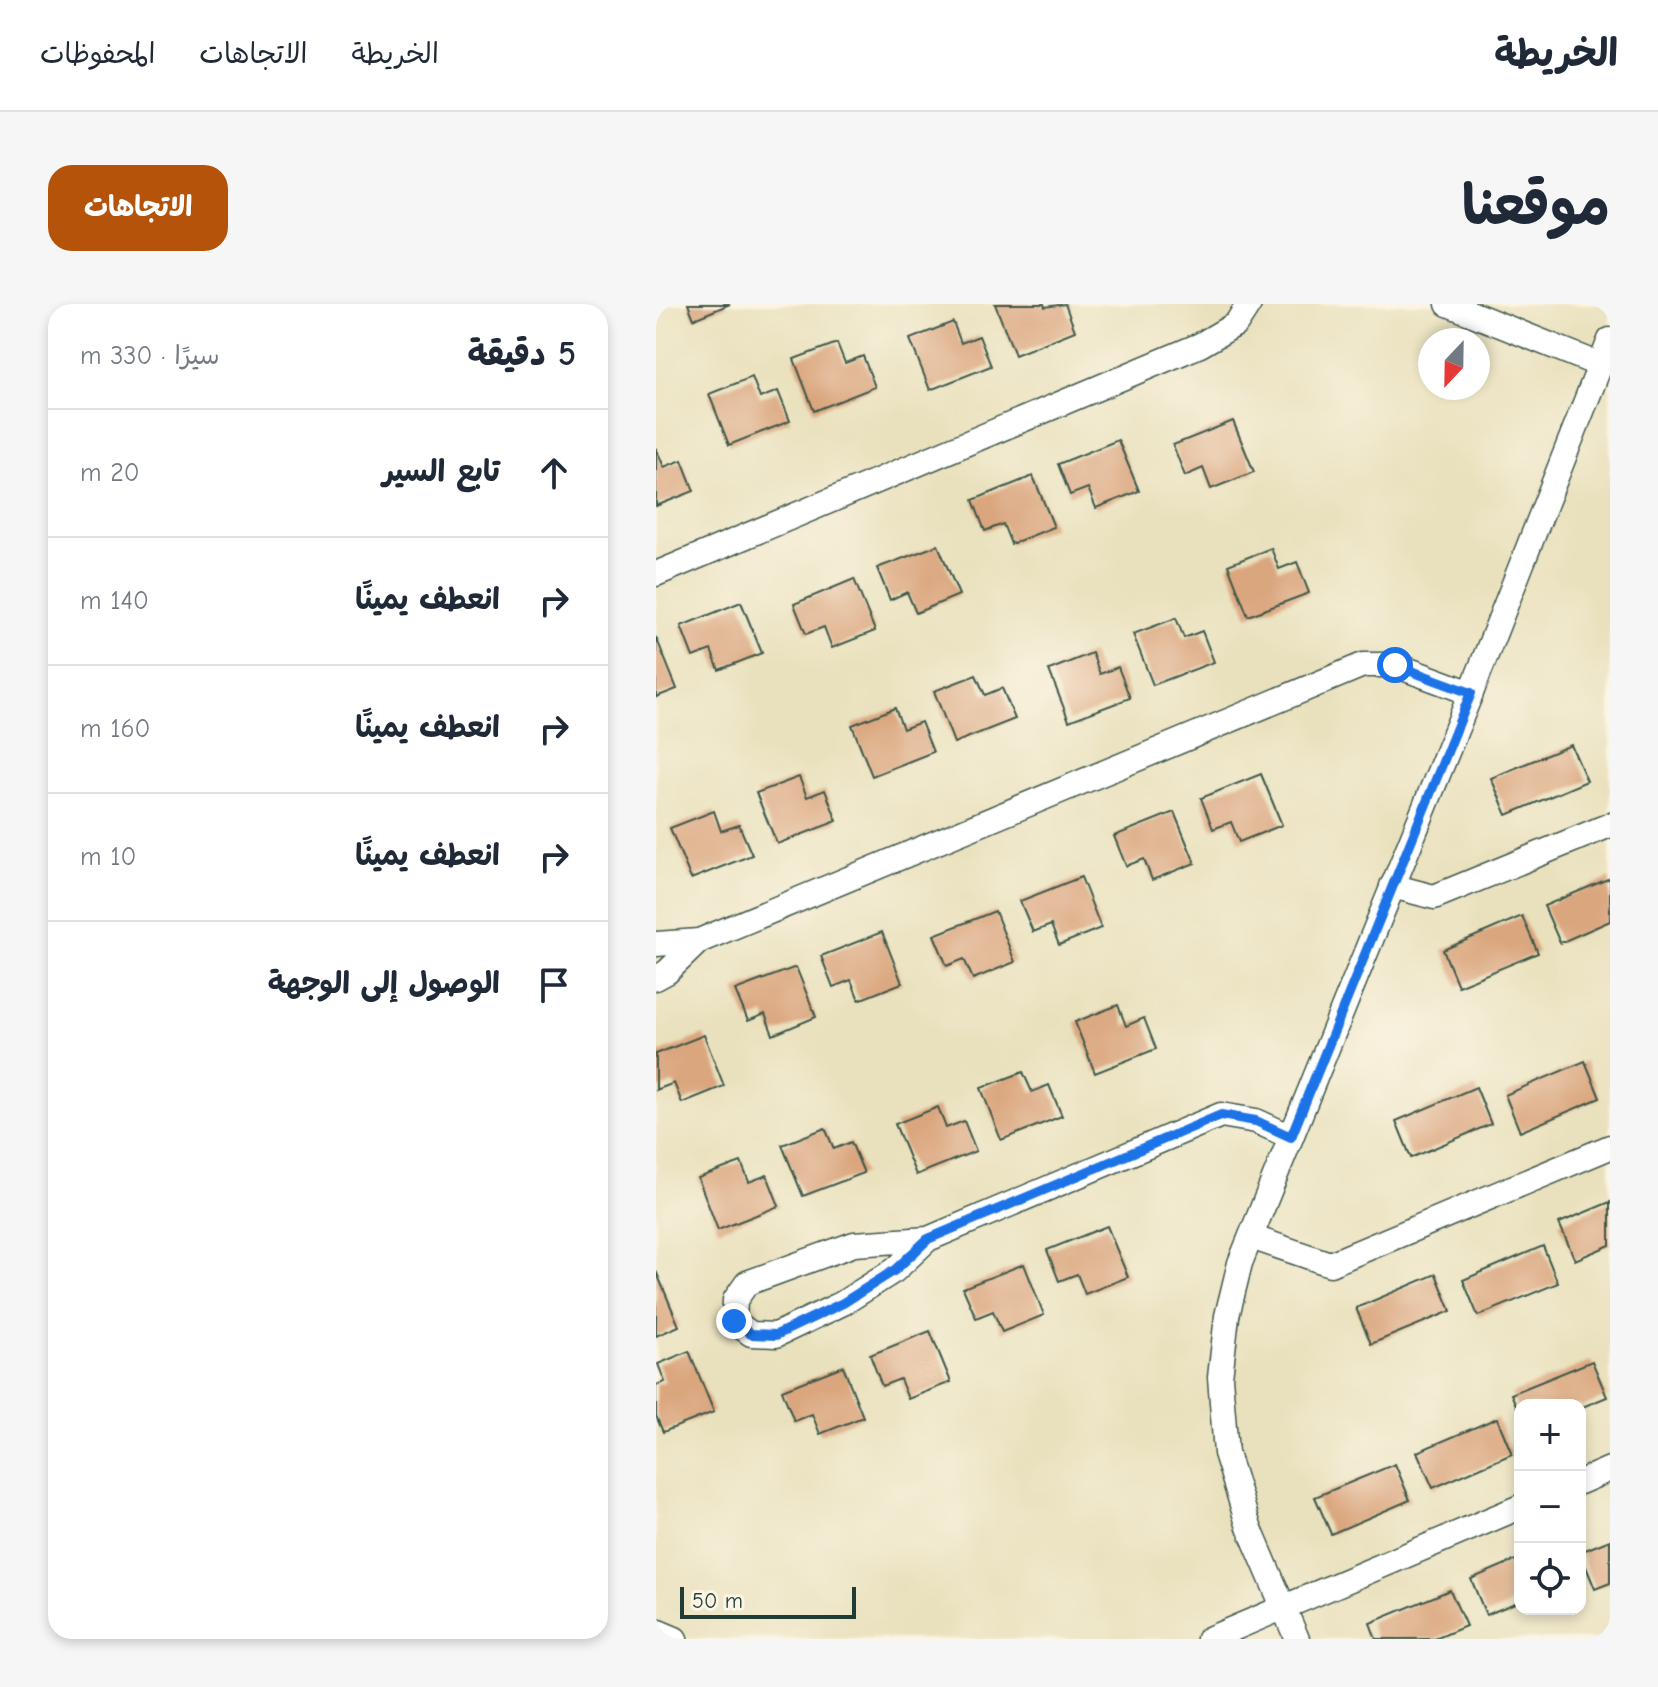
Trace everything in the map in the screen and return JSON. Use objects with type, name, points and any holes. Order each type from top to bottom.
[{"type":"street","points":[[656,574],[1200,345],[1236,324],[1249,304]]},
{"type":"street","points":[[1448,304],[1600,365]]},
{"type":"street","points":[[1297,1639],[1249,1527],[1226,1453],[1220,1377],[1227,1316],[1251,1237],[1610,340]]},
{"type":"street","points":[[656,944],[699,941],[1363,665],[1395,665],[1471,693]]},
{"type":"street","points":[[1392,886],[1434,897],[1610,825]]},
{"type":"street","points":[[656,978],[667,972],[699,941]]},
{"type":"street","points":[[928,1239],[895,1270],[843,1303],[776,1335],[751,1334],[734,1321],[735,1300],[747,1283],[854,1244],[928,1239],[1221,1115],[1256,1121],[1291,1137]]},
{"type":"street","points":[[1251,1237],[1330,1264],[1610,1147]]},
{"type":"street","points":[[1586,1479],[1610,1469]]},
{"type":"street","points":[[1209,1639],[1514,1510]]},
{"type":"street","points":[[656,1631],[675,1639]]},
{"type":"building","points":[[688,304],[730,304],[694,319]]},
{"type":"building","points":[[995,304],[1044,304],[1045,307],[1065,304],[1075,331],[1015,355]]},
{"type":"building","points":[[953,322],[961,343],[979,336],[991,366],[930,390],[910,339]]},
{"type":"building","points":[[837,343],[845,363],[863,356],[875,387],[814,411],[794,359]]},
{"type":"building","points":[[752,377],[760,398],[778,391],[790,421],[729,445],[709,394]]},
{"type":"building","points":[[1233,421],[1254,472],[1211,489],[1203,468],[1185,476],[1173,445]]},
{"type":"building","points":[[1118,440],[1139,491],[1096,508],[1088,488],[1070,495],[1058,464]]},
{"type":"building","points":[[656,448],[664,467],[682,460],[694,491],[656,506]]},
{"type":"building","points":[[1033,476],[1054,527],[1011,544],[1003,524],[985,531],[973,500]]},
{"type":"building","points":[[938,545],[959,595],[916,613],[907,592],[890,600],[877,568]]},
{"type":"building","points":[[1271,548],[1279,569],[1297,562],[1309,593],[1248,616],[1228,565]]},
{"type":"building","points":[[854,579],[875,631],[832,648],[824,627],[806,634],[794,604]]},
{"type":"building","points":[[741,602],[762,653],[719,670],[711,650],[693,657],[681,626]]},
{"type":"building","points":[[1176,618],[1184,638],[1202,631],[1214,662],[1153,685],[1133,634]]},
{"type":"building","points":[[656,637],[677,689],[656,697]]},
{"type":"building","points":[[1092,653],[1100,674],[1118,667],[1130,698],[1069,721],[1049,670]]},
{"type":"building","points":[[976,675],[985,695],[1002,688],[1015,719],[954,743],[934,691]]},
{"type":"building","points":[[895,708],[903,729],[921,722],[933,752],[872,776],[852,725]]},
{"type":"building","points":[[1571,745],[1587,781],[1507,815],[1491,778]]},
{"type":"building","points":[[1261,774],[1282,825],[1239,842],[1231,822],[1213,829],[1201,798]]},
{"type":"building","points":[[799,777],[807,797],[825,790],[837,821],[777,844],[756,793]]},
{"type":"building","points":[[714,811],[721,831],[739,825],[752,855],[691,879],[670,828]]},
{"type":"building","points":[[1174,812],[1195,863],[1152,880],[1144,859],[1126,866],[1114,836]]},
{"type":"building","points":[[1081,877],[1101,928],[1059,945],[1051,925],[1033,932],[1020,901]]},
{"type":"building","points":[[1610,878],[1610,921],[1560,943],[1544,906]]},
{"type":"building","points":[[995,911],[1015,962],[973,979],[964,959],[947,966],[934,935]]},
{"type":"building","points":[[1522,916],[1538,953],[1458,986],[1443,950]]},
{"type":"building","points":[[882,932],[902,983],[859,1000],[851,980],[833,987],[821,956]]},
{"type":"building","points":[[796,967],[816,1017],[773,1035],[765,1014],[748,1021],[735,990]]},
{"type":"building","points":[[1118,1005],[1126,1026],[1144,1018],[1156,1049],[1095,1073],[1075,1022]]},
{"type":"building","points":[[704,1035],[724,1086],[682,1103],[674,1083],[656,1090],[656,1054]]},
{"type":"building","points":[[1585,1061],[1600,1098],[1520,1132],[1505,1095]]},
{"type":"building","points":[[1023,1072],[1032,1092],[1049,1085],[1062,1116],[1001,1140],[981,1088]]},
{"type":"building","points":[[1476,1087],[1491,1124],[1411,1158],[1396,1121]]},
{"type":"building","points":[[938,1107],[946,1128],[964,1121],[976,1151],[916,1175],[895,1124]]},
{"type":"building","points":[[825,1128],[834,1149],[851,1142],[864,1173],[803,1196],[782,1145]]},
{"type":"building","points":[[741,1162],[749,1182],[767,1175],[779,1206],[718,1230],[698,1178]]},
{"type":"building","points":[[1610,1202],[1610,1245],[1575,1260],[1559,1223]]},
{"type":"building","points":[[1107,1226],[1128,1277],[1085,1294],[1077,1274],[1059,1281],[1047,1250]]},
{"type":"building","points":[[1543,1246],[1558,1283],[1478,1316],[1463,1280]]},
{"type":"building","points":[[1024,1264],[1044,1315],[1002,1332],[993,1311],[976,1318],[963,1288]]},
{"type":"building","points":[[656,1271],[679,1326],[656,1336]]},
{"type":"building","points":[[1436,1274],[1451,1311],[1371,1344],[1356,1308]]},
{"type":"building","points":[[930,1331],[951,1382],[908,1399],[900,1379],[882,1386],[870,1355]]},
{"type":"building","points":[[689,1351],[714,1412],[663,1432],[656,1416],[656,1385],[665,1382],[658,1364]]},
{"type":"building","points":[[1592,1361],[1607,1397],[1586,1406],[1586,1399],[1514,1401],[1511,1394]]},
{"type":"building","points":[[843,1366],[863,1417],[820,1434],[812,1414],[794,1421],[782,1390]]},
{"type":"building","points":[[1497,1418],[1512,1454],[1433,1488],[1417,1452]]},
{"type":"building","points":[[1395,1464],[1410,1500],[1331,1534],[1315,1497]]},
{"type":"building","points":[[1610,1540],[1610,1583],[1595,1589],[1586,1567],[1586,1550]]},
{"type":"building","points":[[1514,1561],[1514,1603],[1486,1615],[1471,1579]]},
{"type":"building","points":[[1450,1590],[1466,1626],[1435,1639],[1376,1639],[1370,1623]]},
{"type":"route","points":[[734,1321],[751,1334],[776,1335],[843,1303],[895,1270],[928,1239],[1221,1115],[1256,1121],[1291,1137],[1471,693],[1395,665]]}]
